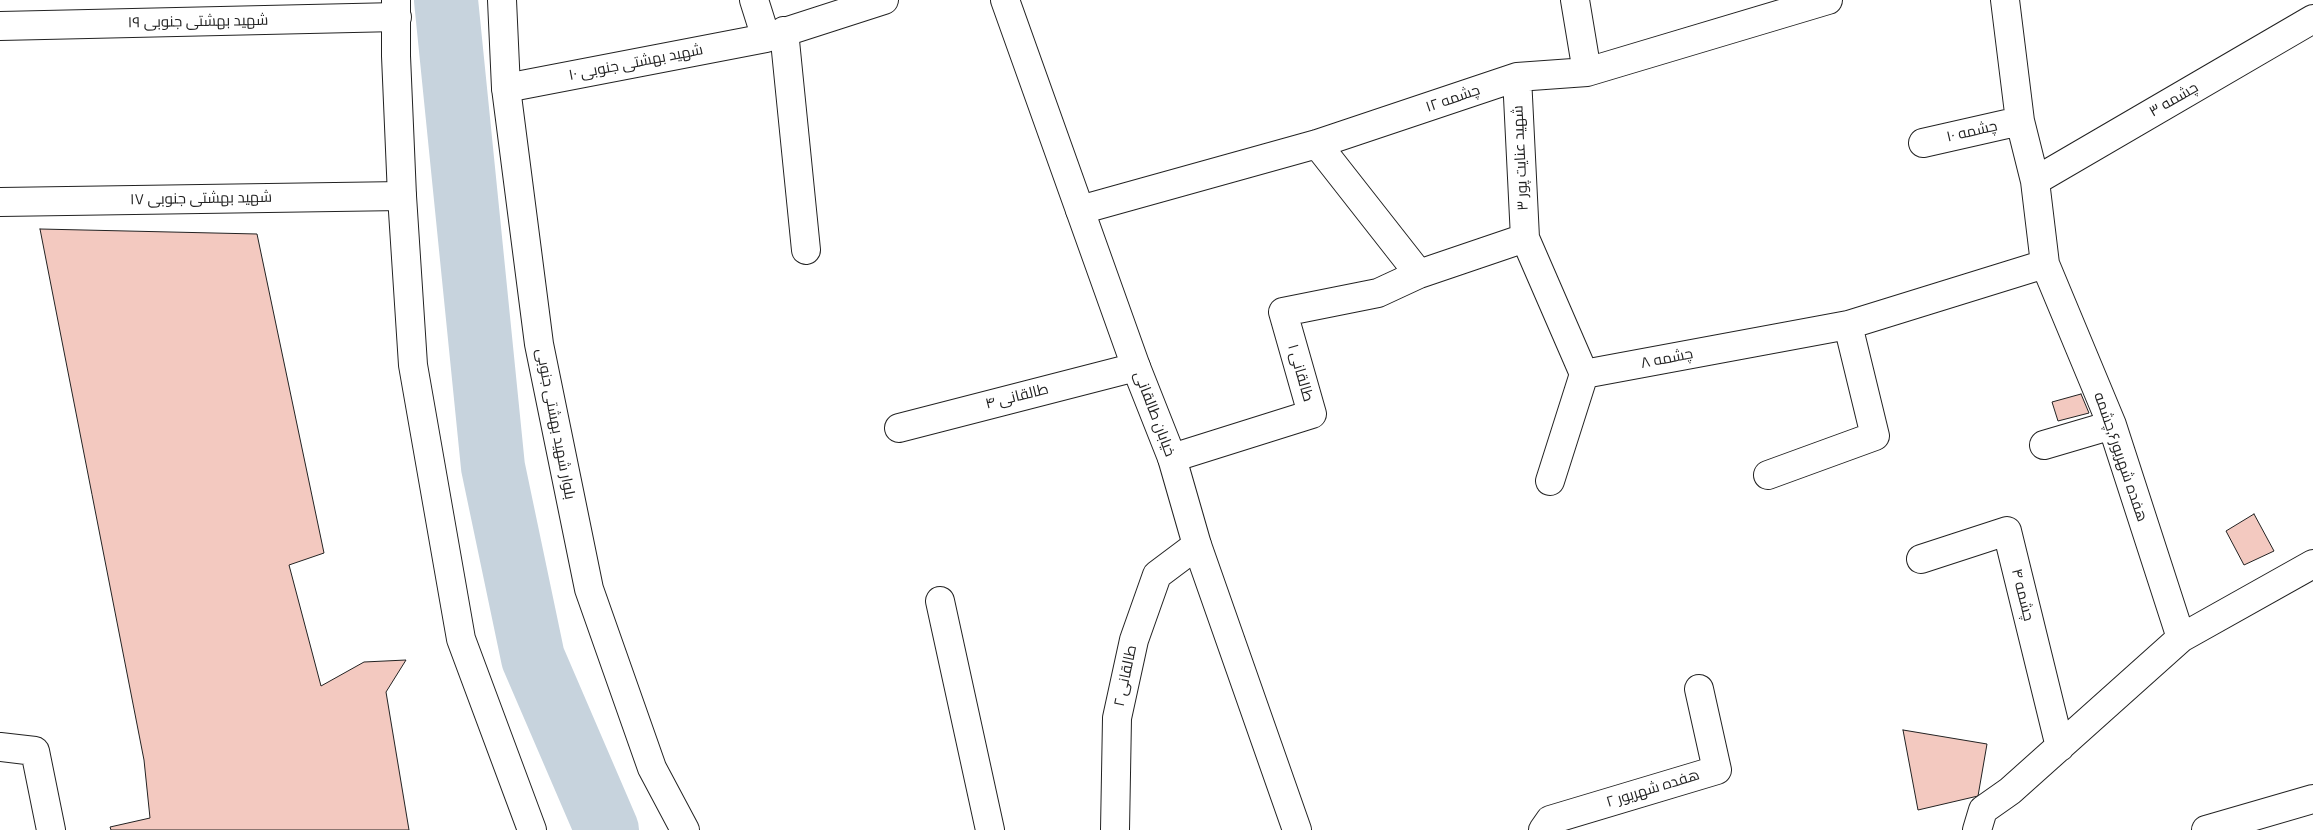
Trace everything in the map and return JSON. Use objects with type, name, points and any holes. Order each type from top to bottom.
[{"type":"street","name":"بلوار شهید بهشتی جنوبی","points":[[502,0],[506,88],[539,344],[589,589],[652,768],[685,830]]},
{"type":"street","points":[[754,0],[775,34],[806,250]]},
{"type":"street","name":"شهید بهشتی جنوبی ۱۰","points":[[506,88],[775,34],[884,0]]},
{"type":"street","name":"خیابان طالقانی","points":[[1005,0],[1136,367],[1172,458],[1197,545],[1297,830]]},
{"type":"street","points":[[1575,0],[1587,72]]},
{"type":"street","name":"چشمه ۱۲","points":[[1080,210],[1317,144],[1517,77],[1587,72],[1828,0]]},
{"type":"street","name":"هفده شهریور۶,چشمه","points":[[2005,0],[2020,121],[2035,181],[2045,264],[2112,425],[2181,638]]},
{"type":"street","points":[[396,9],[396,56],[402,196],[413,365],[461,639],[532,830]]},
{"type":"street","name":"شهید بهشتی جنوبی ۱۹","points":[[0,26],[396,9]]},
{"type":"street","name":"چشمه ۳","points":[[2035,181],[2313,20]]},
{"type":"street","name":"شهید عنایت پور ۳","points":[[1517,77],[1525,238]]},
{"type":"street","name":"چشمه ۱۰","points":[[1923,144],[2020,121]]},
{"type":"street","points":[[1317,144],[1419,274],[1525,238],[1584,374],[1550,481]]},
{"type":"street","name":"شهید بهشتی جنوبی ۱۷","points":[[0,202],[402,196]]},
{"type":"street","name":"چشمه ۸","points":[[1584,374],[1848,325],[2045,264]]},
{"type":"street","name":"طالقانی ۱","points":[[1172,458],[1312,414],[1283,312],[1378,293],[1419,274]]},
{"type":"street","points":[[1768,475],[1875,436],[1848,325]]},
{"type":"street","name":"طالقانی ۴","points":[[899,428],[1136,367]]},
{"type":"street","points":[[2044,445],[2112,425]]},
{"type":"street","name":"چشمه ۴","points":[[1921,559],[2006,532],[2060,747]]},
{"type":"street","name":"طالقانی ۲","points":[[1115,830],[1117,718],[1134,640],[1158,575],[1197,545]]},
{"type":"street","points":[[1977,830],[1983,810],[2010,790],[2060,747],[2181,638],[2313,564]]},
{"type":"street","points":[[940,601],[990,830]]},
{"type":"street","name":"هفده شهریور ۲","points":[[1543,830],[1550,820],[1717,770],[1699,688]]},
{"type":"street","points":[[0,747],[35,752],[51,830]]},
{"type":"street","points":[[2206,830],[2313,800]]},
{"type":"building","points":[[40,229],[257,234],[324,553],[289,565],[321,686],[364,662],[406,660],[386,692],[409,830],[111,830],[110,827],[150,818],[144,760]]},
{"type":"building","points":[[2081,394],[2089,413],[2058,421],[2052,402]]},
{"type":"building","points":[[2254,514],[2274,551],[2244,565],[2226,531]]},
{"type":"building","points":[[1903,730],[1987,744],[1978,796],[1918,810]]},
{"type":"waterway","points":[[446,0],[493,467],[533,658],[607,830]]}]
